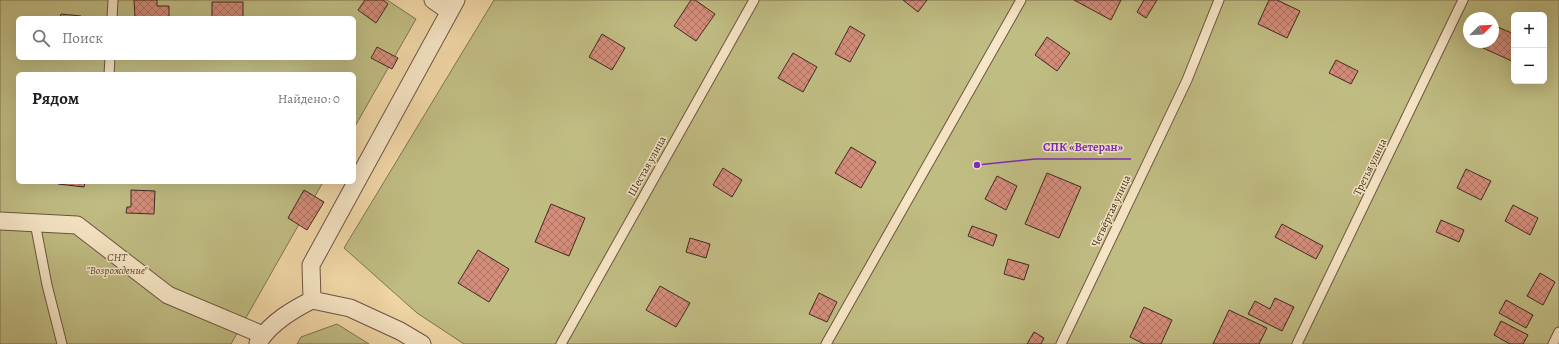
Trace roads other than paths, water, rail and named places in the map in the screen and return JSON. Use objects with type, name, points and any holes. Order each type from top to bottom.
[{"type":"street","points":[[356,182],[452,6],[433,0]]},
{"type":"street","points":[[312,300],[311,265],[355,184]]},
{"type":"street","points":[[0,220],[77,225],[168,296],[261,339],[290,311],[312,300],[350,308],[400,331],[422,344]]},
{"type":"lane","points":[[112,16],[113,0]]},
{"type":"lane","name":"Шестая улица","points":[[561,344],[754,0]]},
{"type":"lane","points":[[826,344],[1021,0]]},
{"type":"lane","name":"Четвёртая улица","points":[[1062,344],[1187,80],[1219,0]]},
{"type":"lane","name":"Третья улица","points":[[1297,344],[1463,0]]},
{"type":"lane","points":[[109,72],[110,60]]},
{"type":"lane","points":[[35,223],[47,285],[62,344]]},
{"type":"lane","points":[[1553,344],[1559,332]]},
{"type":"place","name":"СПК «Ветеран»","points":[[977,165]]},
{"type":"park label","name":"СНТ \"Возрождение\"","points":[[117,263]]}]
